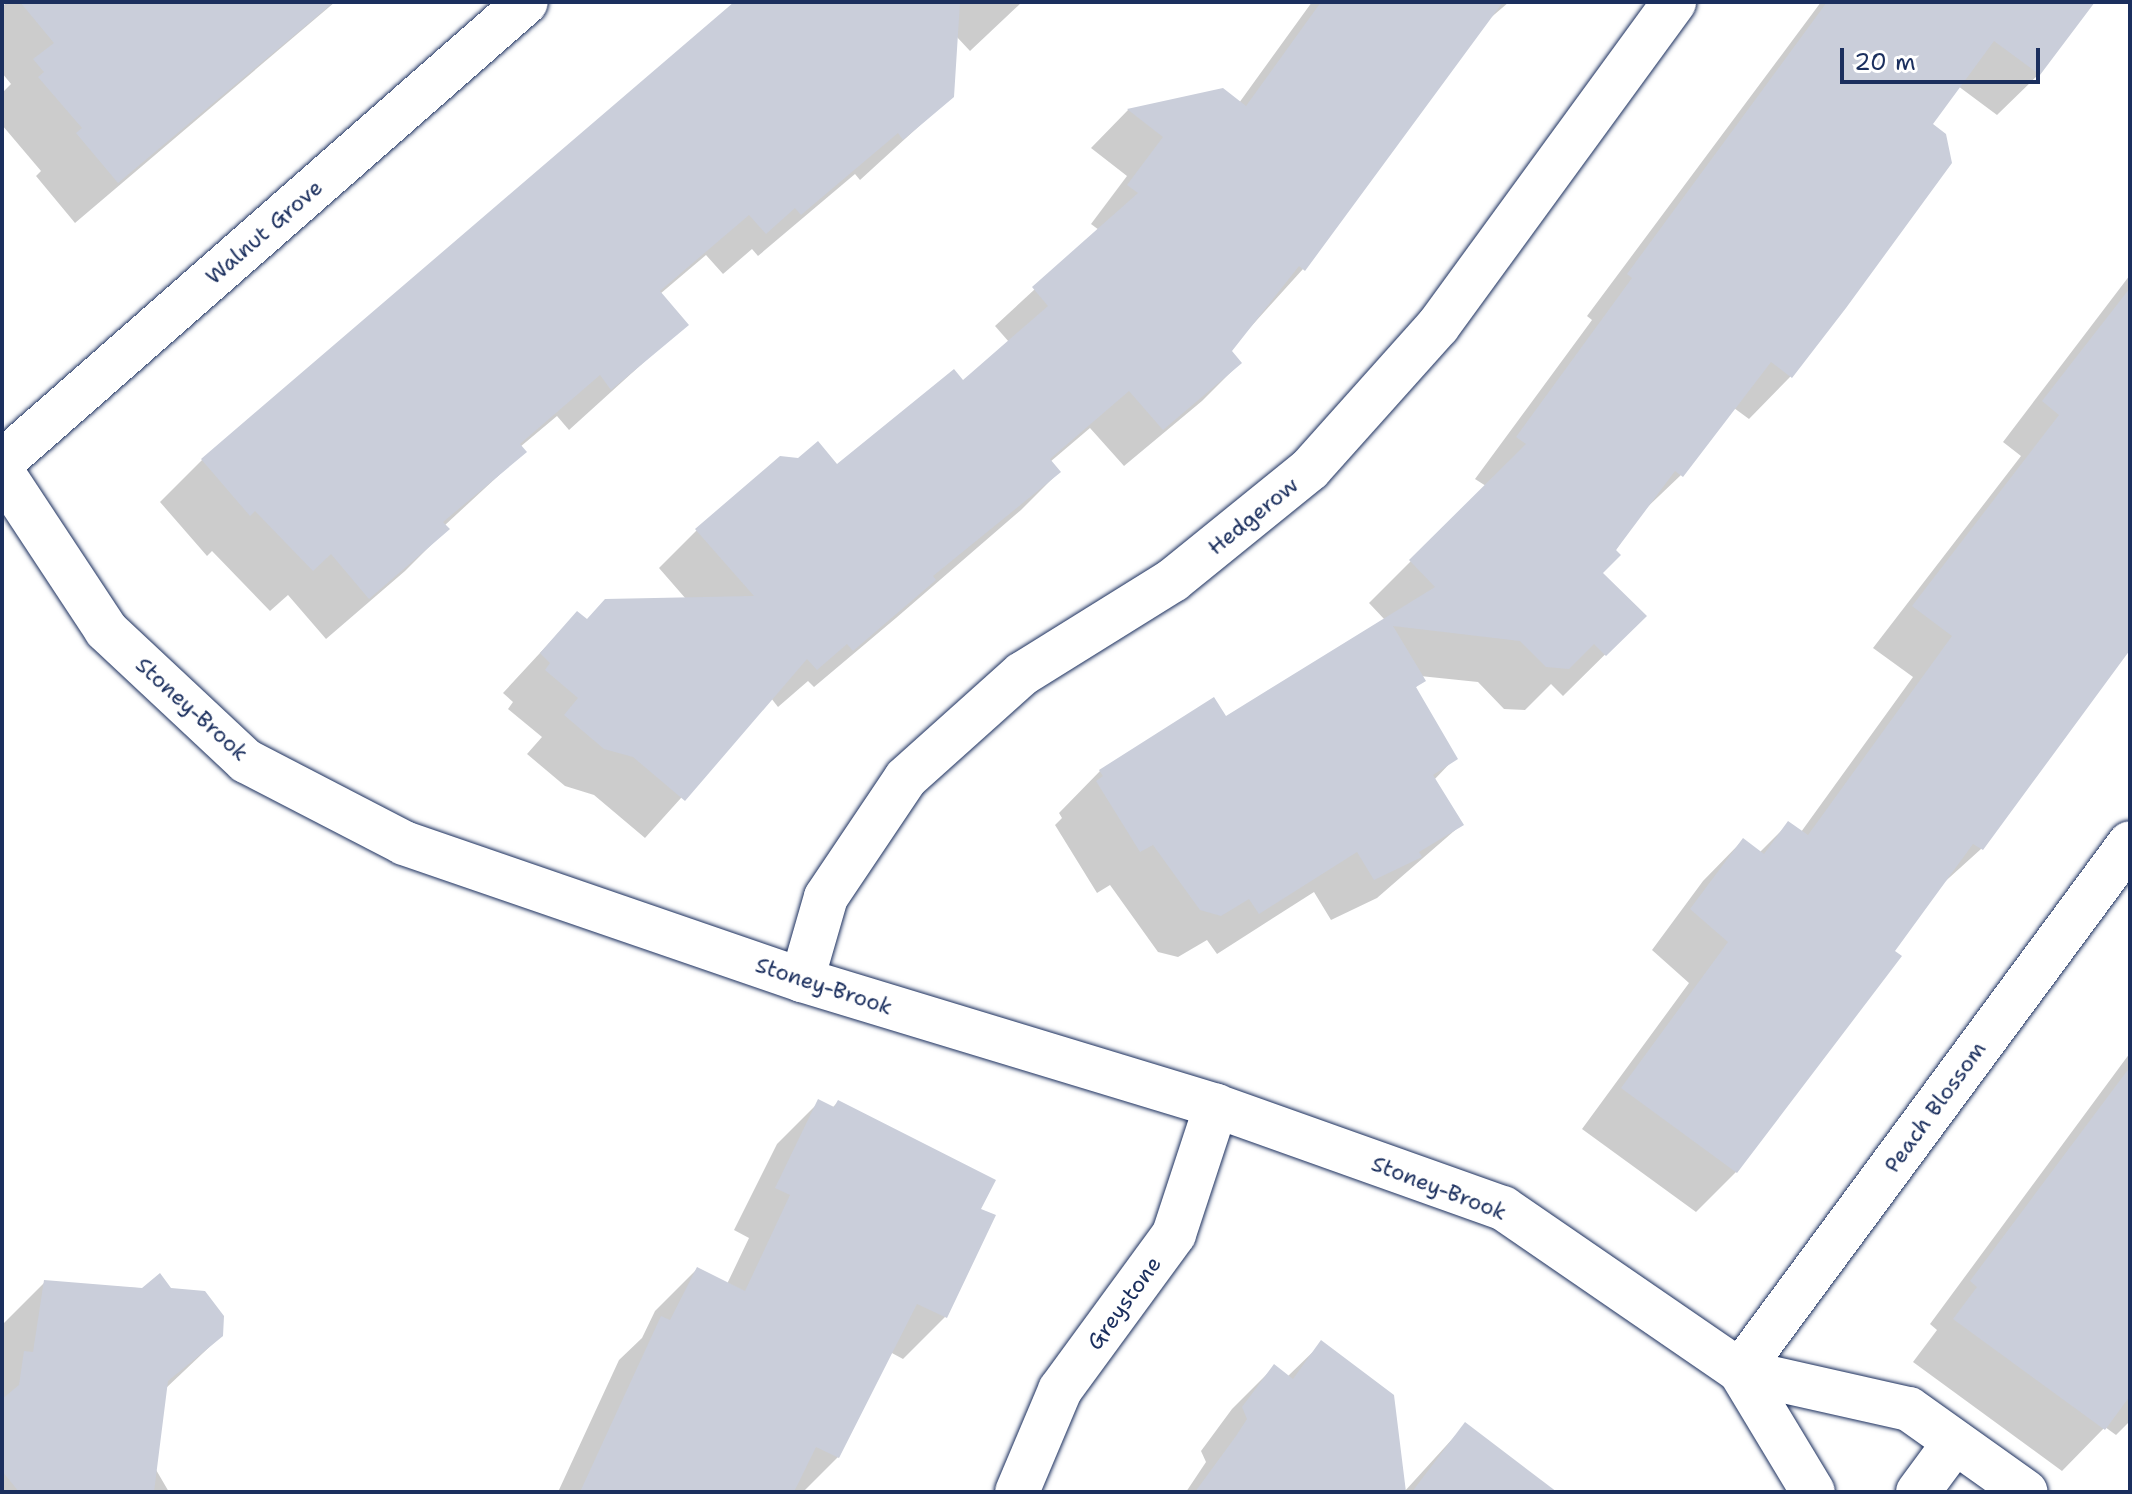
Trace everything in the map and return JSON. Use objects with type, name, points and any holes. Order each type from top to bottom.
[{"type":"street","name":"Walnut Grove","points":[[2,462],[526,2]]},
{"type":"street","name":"Hedgerow","points":[[802,980],[826,897],[906,778],[1022,674],[1173,580],[1310,469],[1438,326],[1674,2]]},
{"type":"street","name":"Stoney-Brook","points":[[2,472],[106,630],[246,761],[404,843],[802,980],[1216,1106],[1503,1208],[1740,1371],[1909,1409],[2026,1492]]},
{"type":"street","name":"Peach Blossom","points":[[1740,1371],[2130,843]]},
{"type":"street","name":"Greystone","points":[[1017,1492],[1060,1390],[1174,1234],[1216,1106]]},
{"type":"street","name":"Stoney-Brook","points":[[1740,1371],[1813,1492]]},
{"type":"street","points":[[1918,1492],[1955,1442]]},
{"type":"building","points":[[20,2],[334,2],[118,183],[76,133],[82,128],[38,77],[44,72],[33,59],[54,43]]},
{"type":"building","points":[[734,2],[960,2],[954,97],[903,140],[898,133],[801,215],[795,208],[766,234],[749,215],[660,291],[689,325],[611,390],[600,375],[520,444],[527,452],[443,522],[450,529],[369,599],[331,554],[313,571],[255,511],[250,516],[201,459]]},
{"type":"building","points":[[1321,2],[1503,2],[1305,271],[1299,266],[1232,351],[1242,363],[1163,430],[1129,391],[1050,459],[1061,472],[933,576],[936,580],[853,651],[847,644],[817,670],[807,659],[685,801],[633,757],[604,749],[564,715],[578,698],[545,670],[550,663],[540,653],[577,611],[587,619],[605,599],[754,596],[695,529],[780,456],[798,458],[818,441],[837,464],[954,369],[963,380],[1048,306],[1032,287],[1138,193],[1127,185],[1163,137],[1127,109],[1223,88],[1246,106]]},
{"type":"building","points":[[1827,2],[2095,2],[2040,75],[1994,41],[1933,124],[1946,134],[1952,163],[1846,308],[1792,378],[1771,362],[1683,477],[1675,471],[1616,550],[1621,555],[1603,573],[1647,616],[1606,656],[1594,644],[1569,669],[1546,667],[1520,641],[1393,626],[1426,681],[1416,687],[1458,759],[1433,775],[1464,825],[1419,852],[1422,857],[1374,880],[1357,852],[1259,914],[1249,899],[1221,916],[1200,910],[1153,845],[1140,852],[1096,781],[1103,776],[1099,770],[1214,697],[1226,716],[1435,587],[1409,560],[1526,444],[1516,437],[1632,278],[1627,274]]},
{"type":"building","points":[[2130,288],[2130,650],[1983,850],[1973,844],[1895,951],[1902,956],[1737,1173],[1621,1088],[1728,942],[1690,909],[1743,838],[1764,854],[1788,821],[1808,835],[1952,636],[1912,606],[2059,415],[2042,401]]},
{"type":"building","points":[[2130,1067],[2130,1396],[2105,1430],[1953,1319],[1977,1287],[1970,1281]]},
{"type":"building","points":[[818,1099],[834,1107],[838,1100],[996,1180],[981,1209],[996,1215],[947,1318],[917,1304],[839,1458],[816,1447],[794,1492],[580,1492],[661,1316],[670,1320],[697,1267],[745,1291],[790,1195],[775,1188]]},
{"type":"building","points":[[160,1273],[171,1288],[205,1291],[224,1316],[223,1336],[168,1381],[154,1492],[19,1492],[2,1471],[2,1399],[19,1385],[24,1351],[33,1352],[44,1280],[142,1288]]},
{"type":"building","points":[[1321,1340],[1394,1395],[1406,1492],[1195,1492],[1247,1419],[1242,1407],[1274,1364],[1293,1379]]},
{"type":"building","points":[[1465,1422],[1557,1492],[1412,1492]]}]
